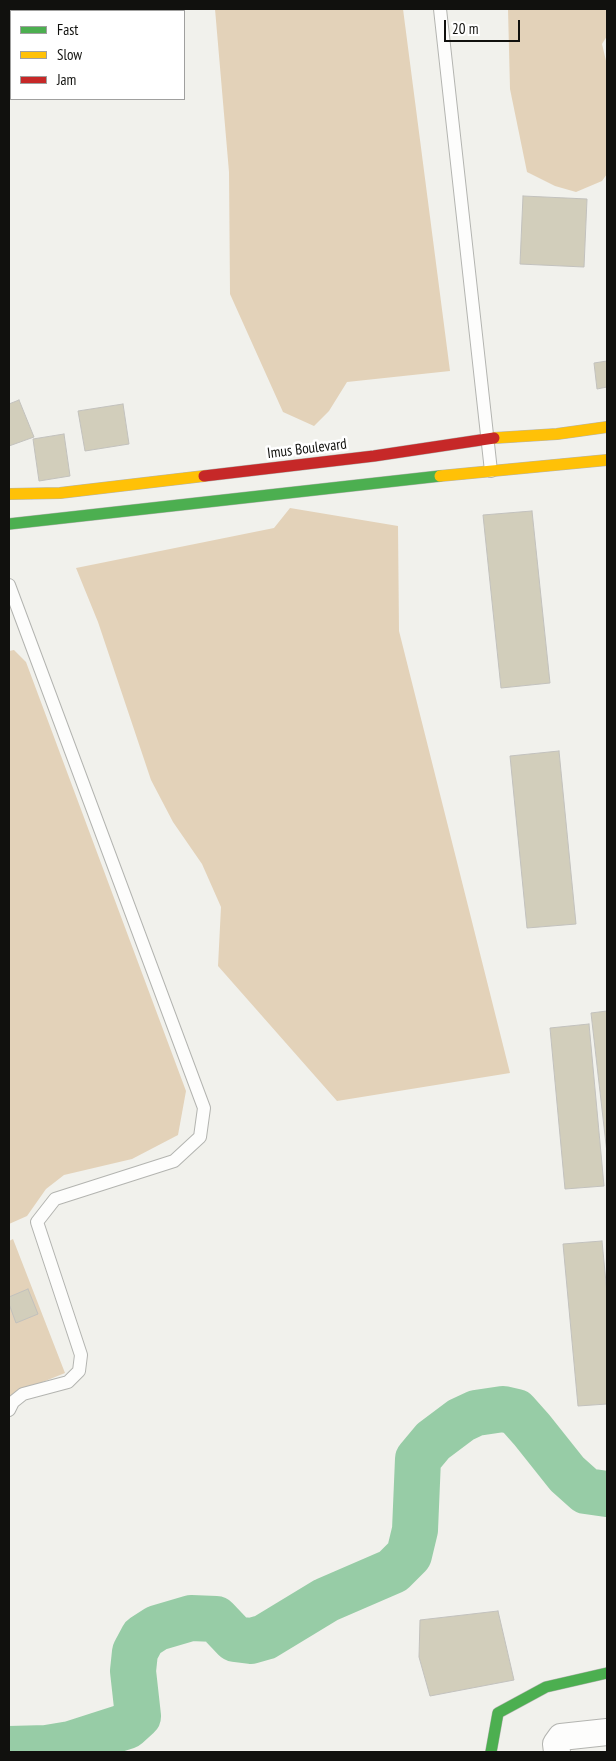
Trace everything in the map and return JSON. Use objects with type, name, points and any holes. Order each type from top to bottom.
[{"type":"main road","name":"Imus Boulevard","points":[[9,494],[70,492],[374,456],[488,438],[557,434],[607,427]]},
{"type":"main road","points":[[9,524],[607,460]]},
{"type":"main road","points":[[491,1752],[498,1713],[546,1687],[607,1673]]},
{"type":"street","points":[[557,1752],[556,1744],[561,1736],[607,1732]]},
{"type":"lane","points":[[440,9],[491,471]]},
{"type":"lane","points":[[9,585],[204,1108],[200,1137],[174,1161],[55,1199],[37,1222],[81,1355],[80,1371],[68,1382],[24,1394],[13,1402],[9,1410]]},
{"type":"shaded area","points":[[215,9],[403,9],[450,371],[347,382],[329,411],[314,426],[283,412],[230,294],[229,172]]},
{"type":"shaded area","points":[[508,9],[607,9],[607,36],[602,44],[607,65],[607,174],[602,181],[576,192],[555,186],[527,172],[510,89]]},
{"type":"shaded area","points":[[290,508],[398,526],[399,631],[510,1073],[337,1101],[218,966],[221,907],[202,864],[173,822],[151,780],[98,622],[76,568],[274,528]]},
{"type":"shaded area","points":[[14,650],[26,662],[186,1091],[178,1135],[132,1159],[64,1175],[46,1189],[27,1216],[9,1224],[9,651]]},
{"type":"shaded area","points":[[13,1239],[65,1373],[23,1390],[9,1399],[9,1241]]},
{"type":"building","points":[[523,196],[587,199],[584,267],[520,264]]},
{"type":"building","points":[[607,361],[607,387],[597,389],[594,363]]},
{"type":"building","points":[[19,400],[34,437],[9,446],[9,404]]},
{"type":"building","points":[[123,404],[129,444],[85,451],[78,411]]},
{"type":"building","points":[[64,434],[70,476],[39,481],[33,439]]},
{"type":"building","points":[[532,511],[550,683],[501,688],[483,515]]},
{"type":"building","points":[[559,751],[576,924],[527,928],[510,756]]},
{"type":"building","points":[[607,1011],[607,1153],[591,1013]]},
{"type":"building","points":[[589,1024],[604,1186],[565,1189],[550,1028]]},
{"type":"building","points":[[602,1241],[607,1293],[607,1404],[578,1406],[563,1244]]},
{"type":"building","points":[[28,1289],[38,1314],[16,1323],[9,1304],[9,1297]]},
{"type":"building","points":[[498,1611],[514,1680],[430,1696],[419,1657],[420,1620]]},
{"type":"waterway","points":[[9,1749],[47,1748],[71,1744],[127,1726],[138,1716],[133,1671],[135,1652],[143,1637],[157,1628],[191,1618],[216,1619],[235,1639],[251,1641],[265,1637],[326,1600],[393,1571],[409,1555],[415,1530],[418,1459],[433,1441],[461,1420],[476,1413],[503,1409],[516,1412],[567,1474],[586,1491],[607,1494]]},
{"type":"traffic: fast","points":[[9,524],[440,476]]},
{"type":"traffic: fast","points":[[491,1752],[498,1713],[546,1687],[607,1673]]},
{"type":"traffic: slow","points":[[494,438],[557,434],[607,427]]},
{"type":"traffic: slow","points":[[440,476],[607,460]]},
{"type":"traffic: slow","points":[[9,494],[60,493],[204,476]]},
{"type":"traffic: jam","points":[[204,476],[374,456],[494,438]]}]
